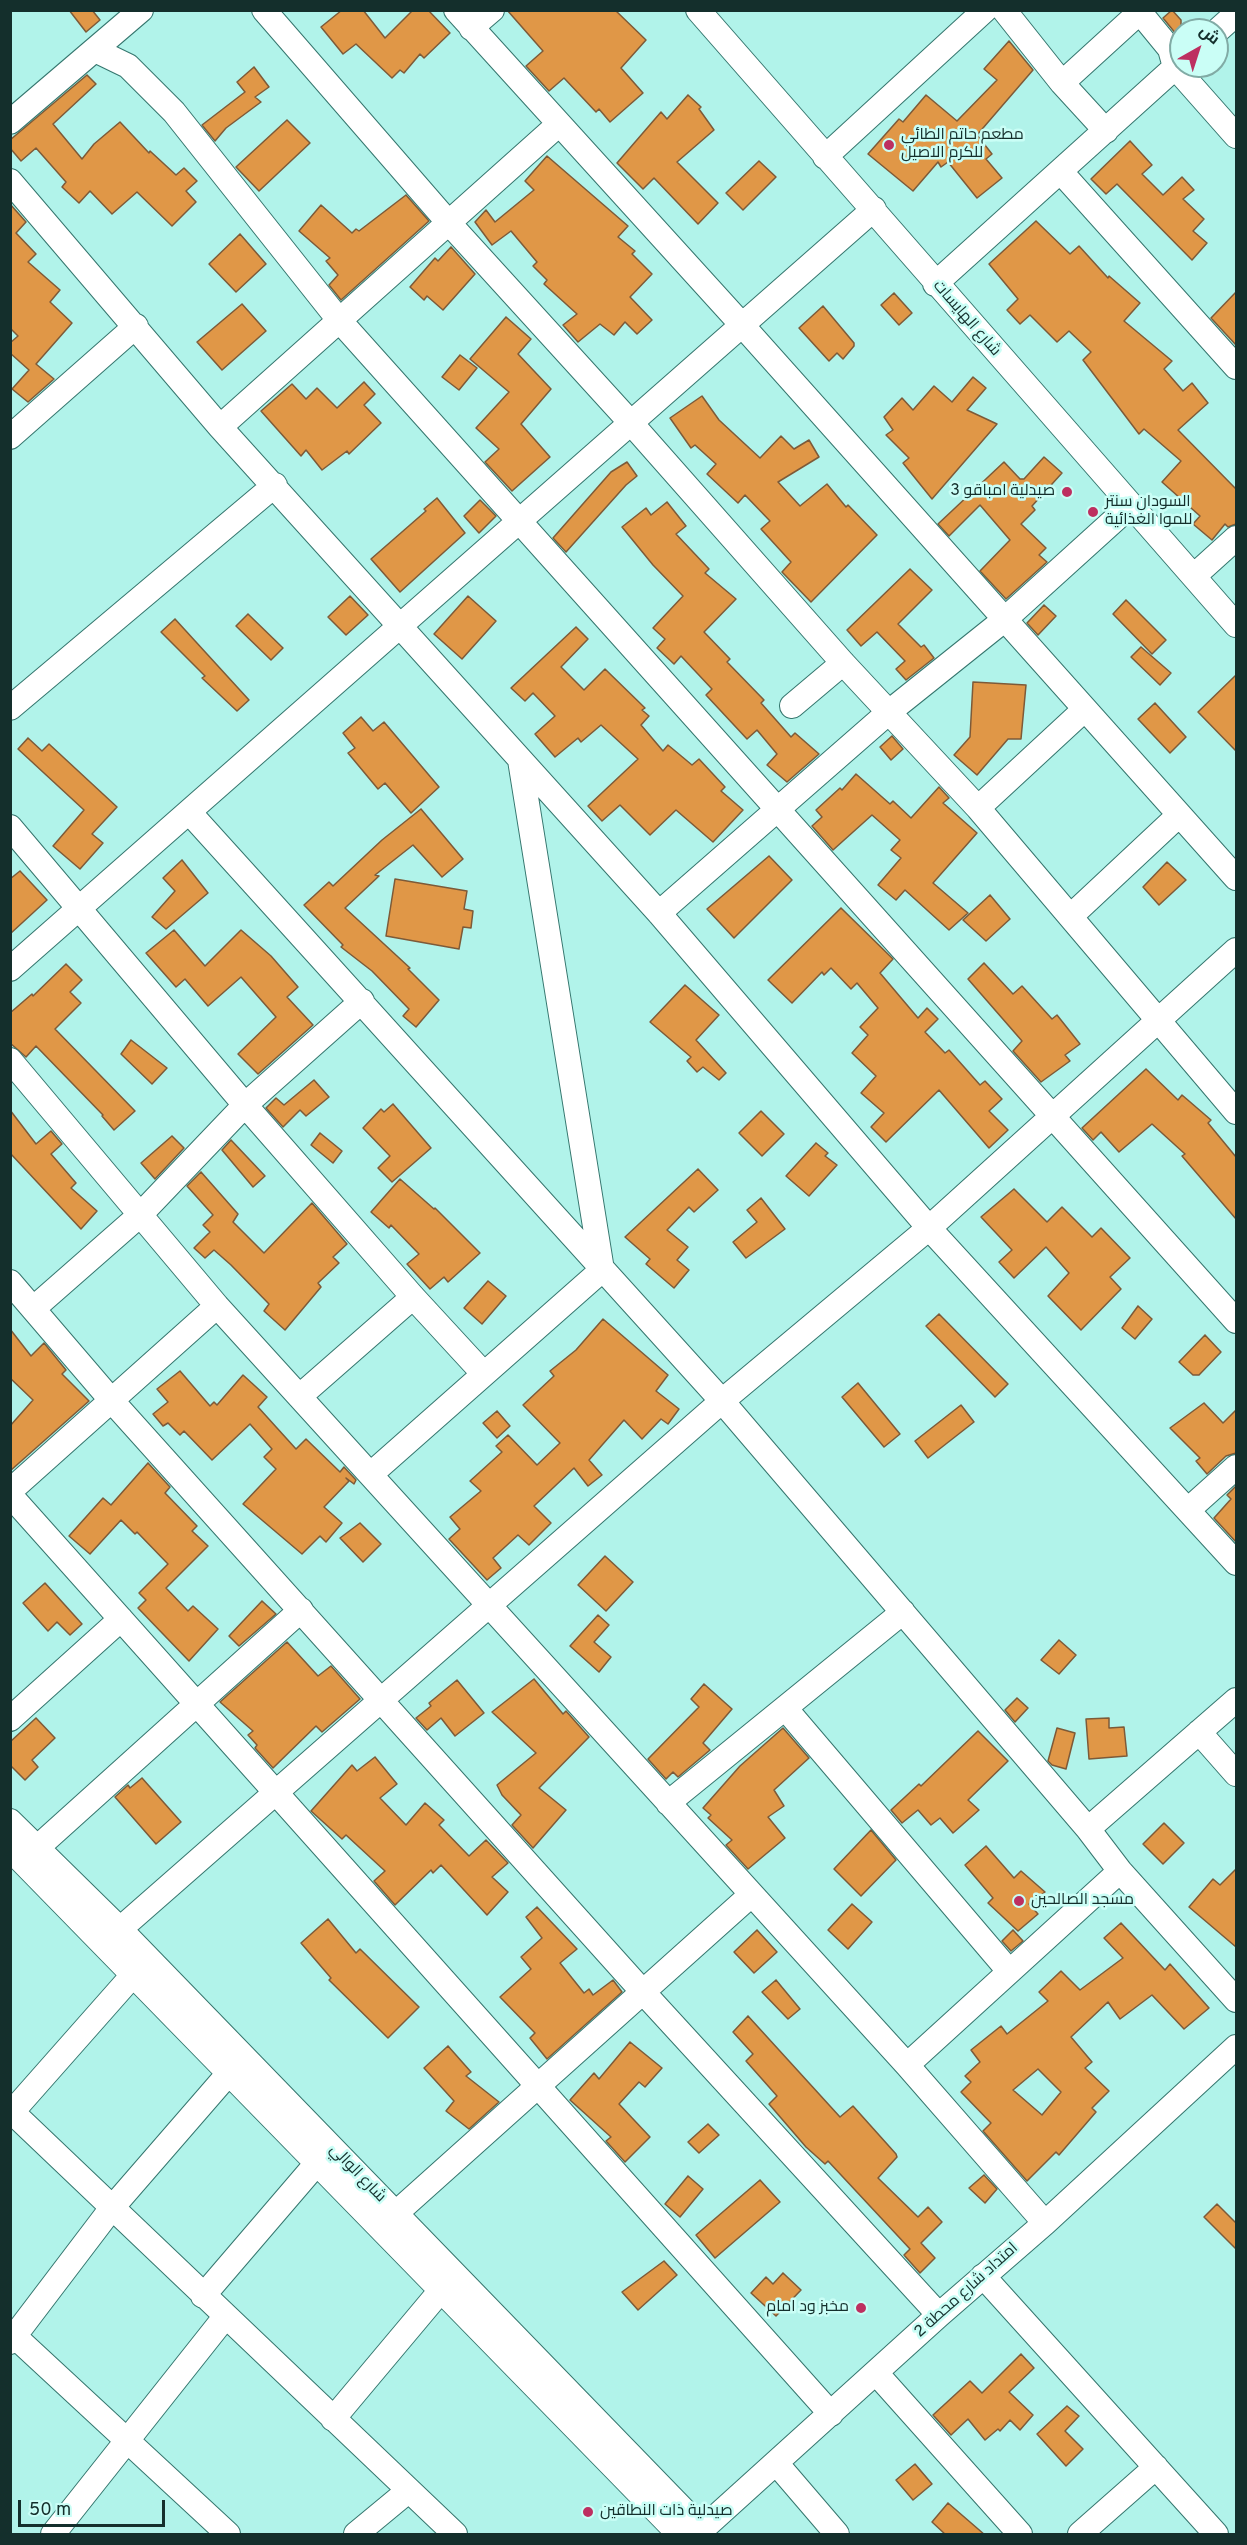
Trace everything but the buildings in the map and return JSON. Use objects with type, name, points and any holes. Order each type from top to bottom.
[{"type":"street","points":[[10,122],[141,10]]},
{"type":"street","points":[[264,10],[448,222],[631,423],[843,663],[978,808],[1236,1112]]},
{"type":"street","points":[[492,10],[463,19],[742,325],[1236,878]]},
{"type":"street","name":"شارع الهايسات","points":[[698,10],[825,157],[874,208],[935,284],[1236,625]]},
{"type":"street","points":[[825,157],[985,10]]},
{"type":"street","points":[[1004,10],[1062,83],[1106,131]]},
{"type":"street","points":[[1062,83],[1140,11],[1169,48]]},
{"type":"street","points":[[95,50],[128,66],[174,112],[339,320],[1054,1115],[1236,1322]]},
{"type":"street","points":[[935,284],[1169,72]]},
{"type":"street","points":[[1189,78],[1236,136]]},
{"type":"street","points":[[220,427],[559,124]]},
{"type":"street","points":[[1061,172],[1236,367]]},
{"type":"street","points":[[10,181],[220,427],[659,913],[929,1228],[1236,1563]]},
{"type":"street","points":[[10,969],[874,208]]},
{"type":"street","points":[[15,424],[136,326]]},
{"type":"street","points":[[10,708],[275,486]]},
{"type":"street","points":[[659,913],[889,712],[1004,620],[1131,505]]},
{"type":"street","points":[[1194,576],[1236,538]]},
{"type":"street","points":[[792,706],[843,663]]},
{"type":"street","points":[[978,808],[1085,709]]},
{"type":"street","points":[[520,760],[602,1270]]},
{"type":"street","points":[[189,812],[722,1401],[1088,1829],[1120,1871],[1236,2000]]},
{"type":"street","points":[[1071,916],[1179,815]]},
{"type":"street","points":[[10,827],[245,1105],[483,1372]]},
{"type":"street","points":[[111,1937],[722,1401],[929,1228],[1236,950]]},
{"type":"street","points":[[34,1308],[140,1215],[245,1105],[362,1001]]},
{"type":"street","points":[[10,1060],[217,1305],[907,2065],[1045,2223]]},
{"type":"street","points":[[371,1474],[483,1372],[602,1270]]},
{"type":"street","points":[[10,1282],[112,1401],[381,1701],[643,1992],[939,2314]]},
{"type":"street","points":[[300,1396],[413,1296]]},
{"type":"street","points":[[10,1491],[217,1305]]},
{"type":"street","points":[[1188,1510],[1236,1467]]},
{"type":"street","points":[[10,1495],[831,2414]]},
{"type":"street","points":[[20,1857],[197,1704],[301,1610]]},
{"type":"street","points":[[668,1803],[903,1612]]},
{"type":"street","points":[[10,1719],[121,1619]]},
{"type":"street","points":[[1088,1829],[1236,1700]]},
{"type":"street","points":[[785,1708],[1010,1971]]},
{"type":"street","points":[[1199,1732],[1236,1774]]},
{"type":"street","name":"شارع الوالي","points":[[10,1821],[20,1857],[111,1937],[395,2214],[700,2532]]},
{"type":"street","points":[[907,2065],[1120,1871]]},
{"type":"street","points":[[395,2214],[751,1895]]},
{"type":"street","name":"شارع الوالي","points":[[111,1937],[132,1975],[442,2289],[679,2535]]},
{"type":"street","points":[[132,1975],[11,2111],[454,2535]]},
{"type":"street","name":"امتداد شارع محطة 2","points":[[700,2532],[876,2374],[939,2314],[1045,2223],[1236,2047]]},
{"type":"street","points":[[228,2535],[128,2439],[12,2337],[111,2209],[229,2073]]},
{"type":"street","points":[[203,2296],[317,2163]]},
{"type":"street","points":[[983,2276],[1216,2535]]},
{"type":"street","points":[[333,2419],[442,2289]]},
{"type":"street","points":[[52,2535],[225,2317]]},
{"type":"street","points":[[876,2374],[1020,2535]]},
{"type":"street","points":[[777,2464],[837,2535]]},
{"type":"street","points":[[1080,2535],[1156,2467]]},
{"type":"street","points":[[356,2535],[408,2491]]},
{"type":"place","name":"مطعم حاتم الطائي للكرم الاصيل","points":[[889,145]]},
{"type":"place","name":"صيدلية امباقو 3","points":[[1067,492]]},
{"type":"place","name":"السودان سنتر للموا الغذائية","points":[[1093,512]]},
{"type":"place","name":"مسجد الصالحين","points":[[1019,1901]]},
{"type":"place","name":"مخبز ود امام","points":[[861,2308]]},
{"type":"place","name":"صيدلية ذات النطاقين","points":[[588,2512]]}]
